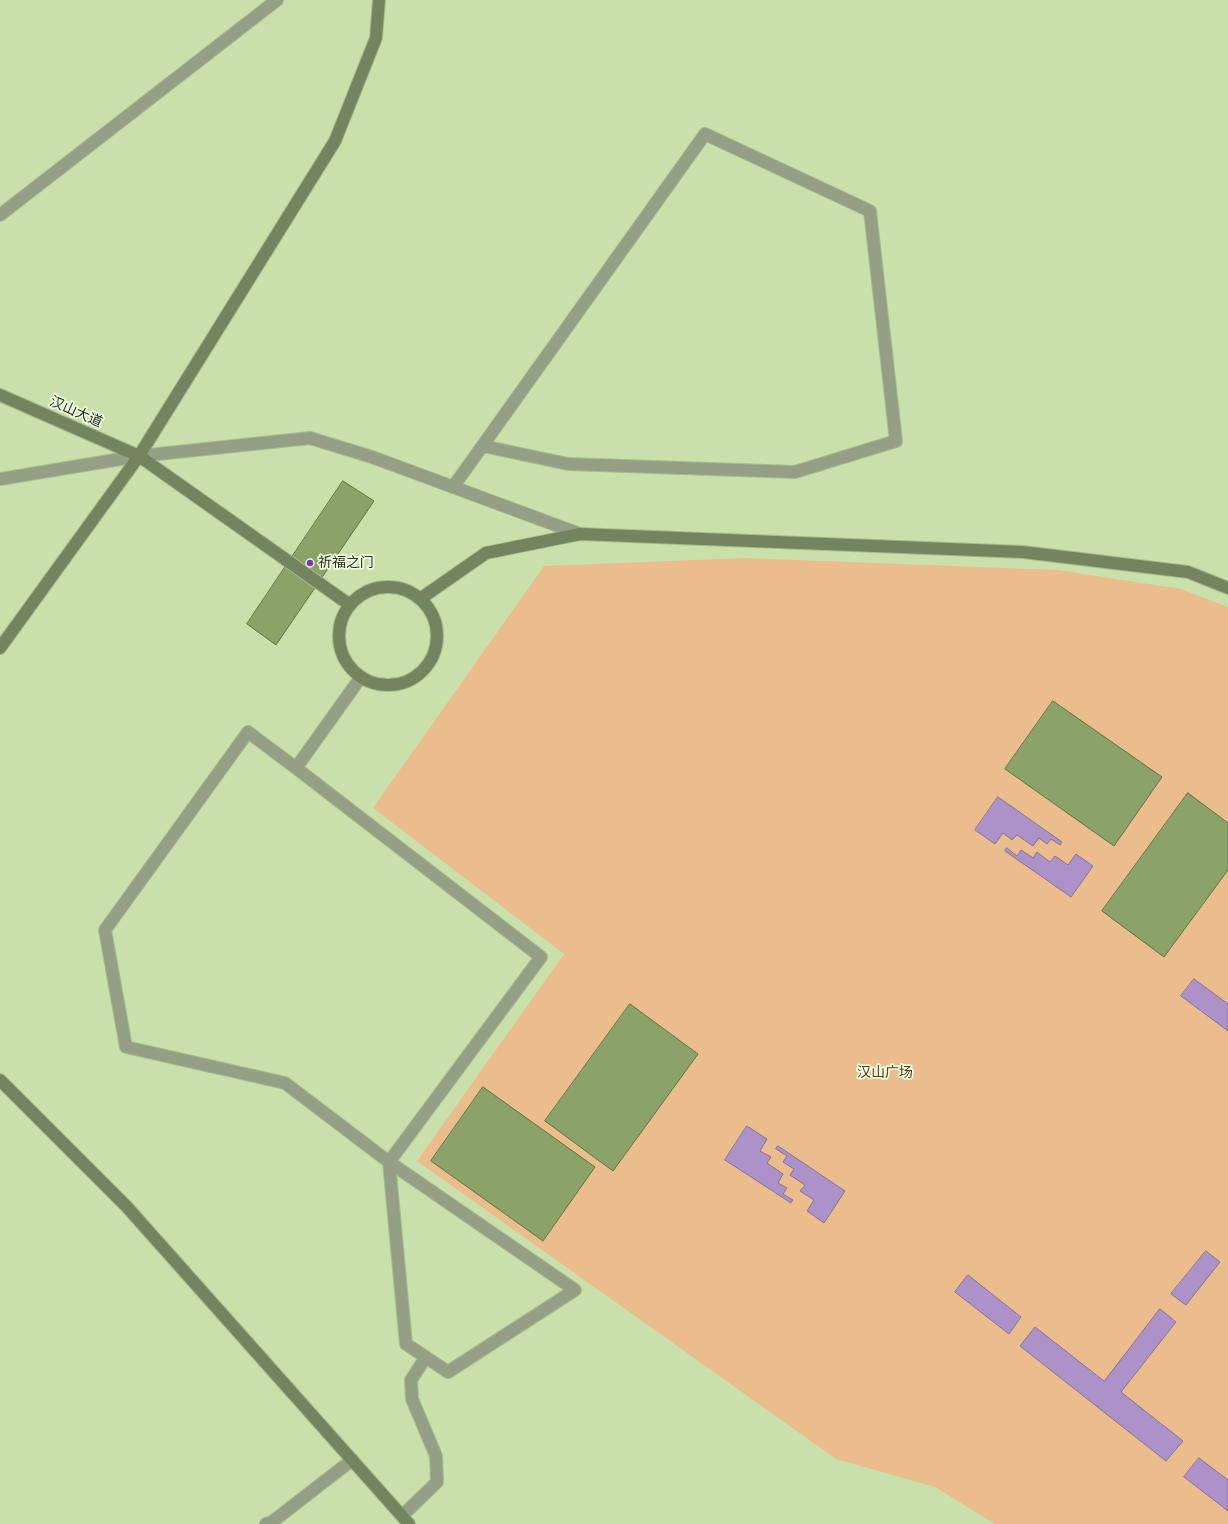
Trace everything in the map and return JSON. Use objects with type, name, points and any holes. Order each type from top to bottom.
[{"type":"street","points":[[0,215],[277,0]]},
{"type":"street","points":[[0,648],[139,456],[336,141],[376,38],[379,0]]},
{"type":"street","points":[[453,487],[705,134],[870,211],[896,440],[795,472],[568,464],[483,446]]},
{"type":"street","name":"汉山大道","points":[[0,395],[139,456],[350,605]]},
{"type":"street","points":[[0,479],[139,456],[310,438],[372,457],[580,534]]},
{"type":"street","points":[[420,599],[486,553],[580,534],[1022,552],[1188,572],[1228,588]]},
{"type":"street","points":[[383,586],[400,588],[415,594],[427,605],[434,619],[437,635],[435,651],[428,666],[416,677],[401,684],[384,685],[369,682],[355,673],[345,660],[339,645],[339,628],[344,613],[350,605],[354,600],[368,591],[383,586]]},
{"type":"street","points":[[296,768],[361,677]]},
{"type":"street","points":[[296,768],[248,732],[105,930],[126,1047],[285,1083],[389,1162],[575,1290],[448,1372],[406,1344],[389,1162],[541,957],[296,768]]},
{"type":"street","points":[[0,1080],[127,1207],[406,1520],[437,1482],[436,1456],[412,1399],[411,1380],[426,1357]]},
{"type":"street","points":[[266,1524],[272,1522],[352,1460]]},
{"type":"green space","name":"汉山广场","points":[[745,558],[1058,570],[1181,589],[1228,607],[1228,1524],[995,1524],[935,1487],[836,1459],[417,1161],[564,954],[373,808],[544,566]]},
{"type":"shaded area","points":[[998,797],[1062,842],[1060,845],[1051,839],[1047,844],[1039,838],[1033,846],[1017,835],[1012,840],[1003,833],[995,844],[975,830]]},
{"type":"shaded area","points":[[1007,848],[1017,856],[1021,850],[1033,858],[1037,852],[1050,862],[1055,856],[1068,865],[1076,854],[1093,866],[1071,897],[1005,851]]},
{"type":"shaded area","points":[[1194,979],[1228,1004],[1228,1031],[1181,996]]},
{"type":"shaded area","points":[[747,1126],[767,1139],[760,1151],[771,1157],[767,1163],[783,1174],[778,1183],[787,1188],[783,1194],[793,1200],[791,1203],[725,1160]]},
{"type":"shaded area","points":[[778,1146],[845,1191],[824,1223],[807,1211],[814,1200],[800,1191],[805,1185],[790,1175],[794,1169],[783,1162],[787,1156],[776,1149]]},
{"type":"shaded area","points":[[1206,1251],[1220,1262],[1186,1305],[1171,1294]]},
{"type":"shaded area","points":[[968,1275],[1021,1317],[1009,1334],[955,1292]]},
{"type":"shaded area","points":[[1160,1309],[1176,1322],[1121,1392],[1183,1441],[1166,1461],[1020,1346],[1035,1327],[1104,1381]]},
{"type":"shaded area","points":[[1199,1458],[1228,1480],[1228,1511],[1184,1477]]},
{"type":"building","name":"祈福之门","points":[[343,481],[374,501],[276,645],[247,624]]},
{"type":"building","points":[[1053,701],[1162,777],[1114,846],[1005,769]]},
{"type":"building","points":[[1188,793],[1228,823],[1228,870],[1164,957],[1102,911]]},
{"type":"building","points":[[630,1004],[698,1054],[613,1171],[545,1121]]},
{"type":"building","points":[[483,1087],[595,1167],[543,1241],[431,1161]]},
{"type":"place","name":"祈福之门","points":[[310,563]]}]
